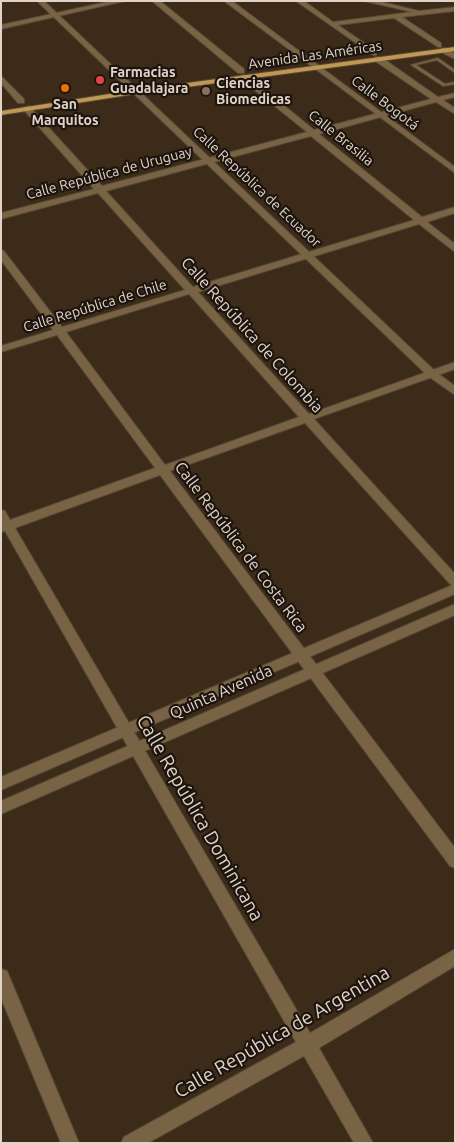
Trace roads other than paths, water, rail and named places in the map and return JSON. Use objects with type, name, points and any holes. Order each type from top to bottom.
[{"type":"main road","name":"Avenida Las Américas","points":[[1,105],[24,104],[242,74],[309,62],[415,54],[455,42]]},
{"type":"main road","name":"Avenida Las Américas","points":[[242,74],[316,68],[375,56],[441,47],[455,49]]},
{"type":"main road","name":"Avenida Las Américas","points":[[1,113],[24,104]]},
{"type":"street","name":"Calle República de Ecuador","points":[[40,1],[432,374],[455,392]]},
{"type":"street","points":[[1,27],[122,1]]},
{"type":"street","name":"Calle Brasilia","points":[[155,1],[312,133],[455,249]]},
{"type":"street","name":"Calle Bogotá","points":[[227,1],[455,171]]},
{"type":"street","points":[[299,1],[455,112]]},
{"type":"street","points":[[367,1],[425,13]]},
{"type":"street","points":[[412,10],[422,1]]},
{"type":"street","points":[[331,24],[455,9]]},
{"type":"street","points":[[397,17],[455,57]]},
{"type":"street","name":"Calle República de Colombia","points":[[1,78],[455,582]]},
{"type":"street","name":"Calle República de Uruguay","points":[[1,216],[455,95]]},
{"type":"street","name":"Calle República de Chile","points":[[1,348],[421,222],[455,210]]},
{"type":"street","name":"Calle República de Costa Rica","points":[[1,254],[455,861]]},
{"type":"street","points":[[4,523],[163,470],[455,365]]},
{"type":"street","name":"Calle República Dominicana","points":[[4,523],[126,730],[364,1143]]},
{"type":"street","name":"Quinta Avenida","points":[[1,784],[455,589]]},
{"type":"street","name":"Quinta Avenida","points":[[1,808],[455,609]]},
{"type":"street","name":"Calle República de Argentina","points":[[130,1143],[307,1045],[455,957]]},
{"type":"street","points":[[1,977],[70,1143]]},
{"type":"lane","points":[[415,54],[425,62]]},
{"type":"lane","points":[[455,72],[438,60],[413,65],[444,85],[455,83]]},
{"type":"place","name":"Farmacias Guadalajara","points":[[100,80]]},
{"type":"place","name":"San Marquitos","points":[[65,88]]},
{"type":"place","name":"Ciencias Biomedicas","points":[[206,91]]}]
